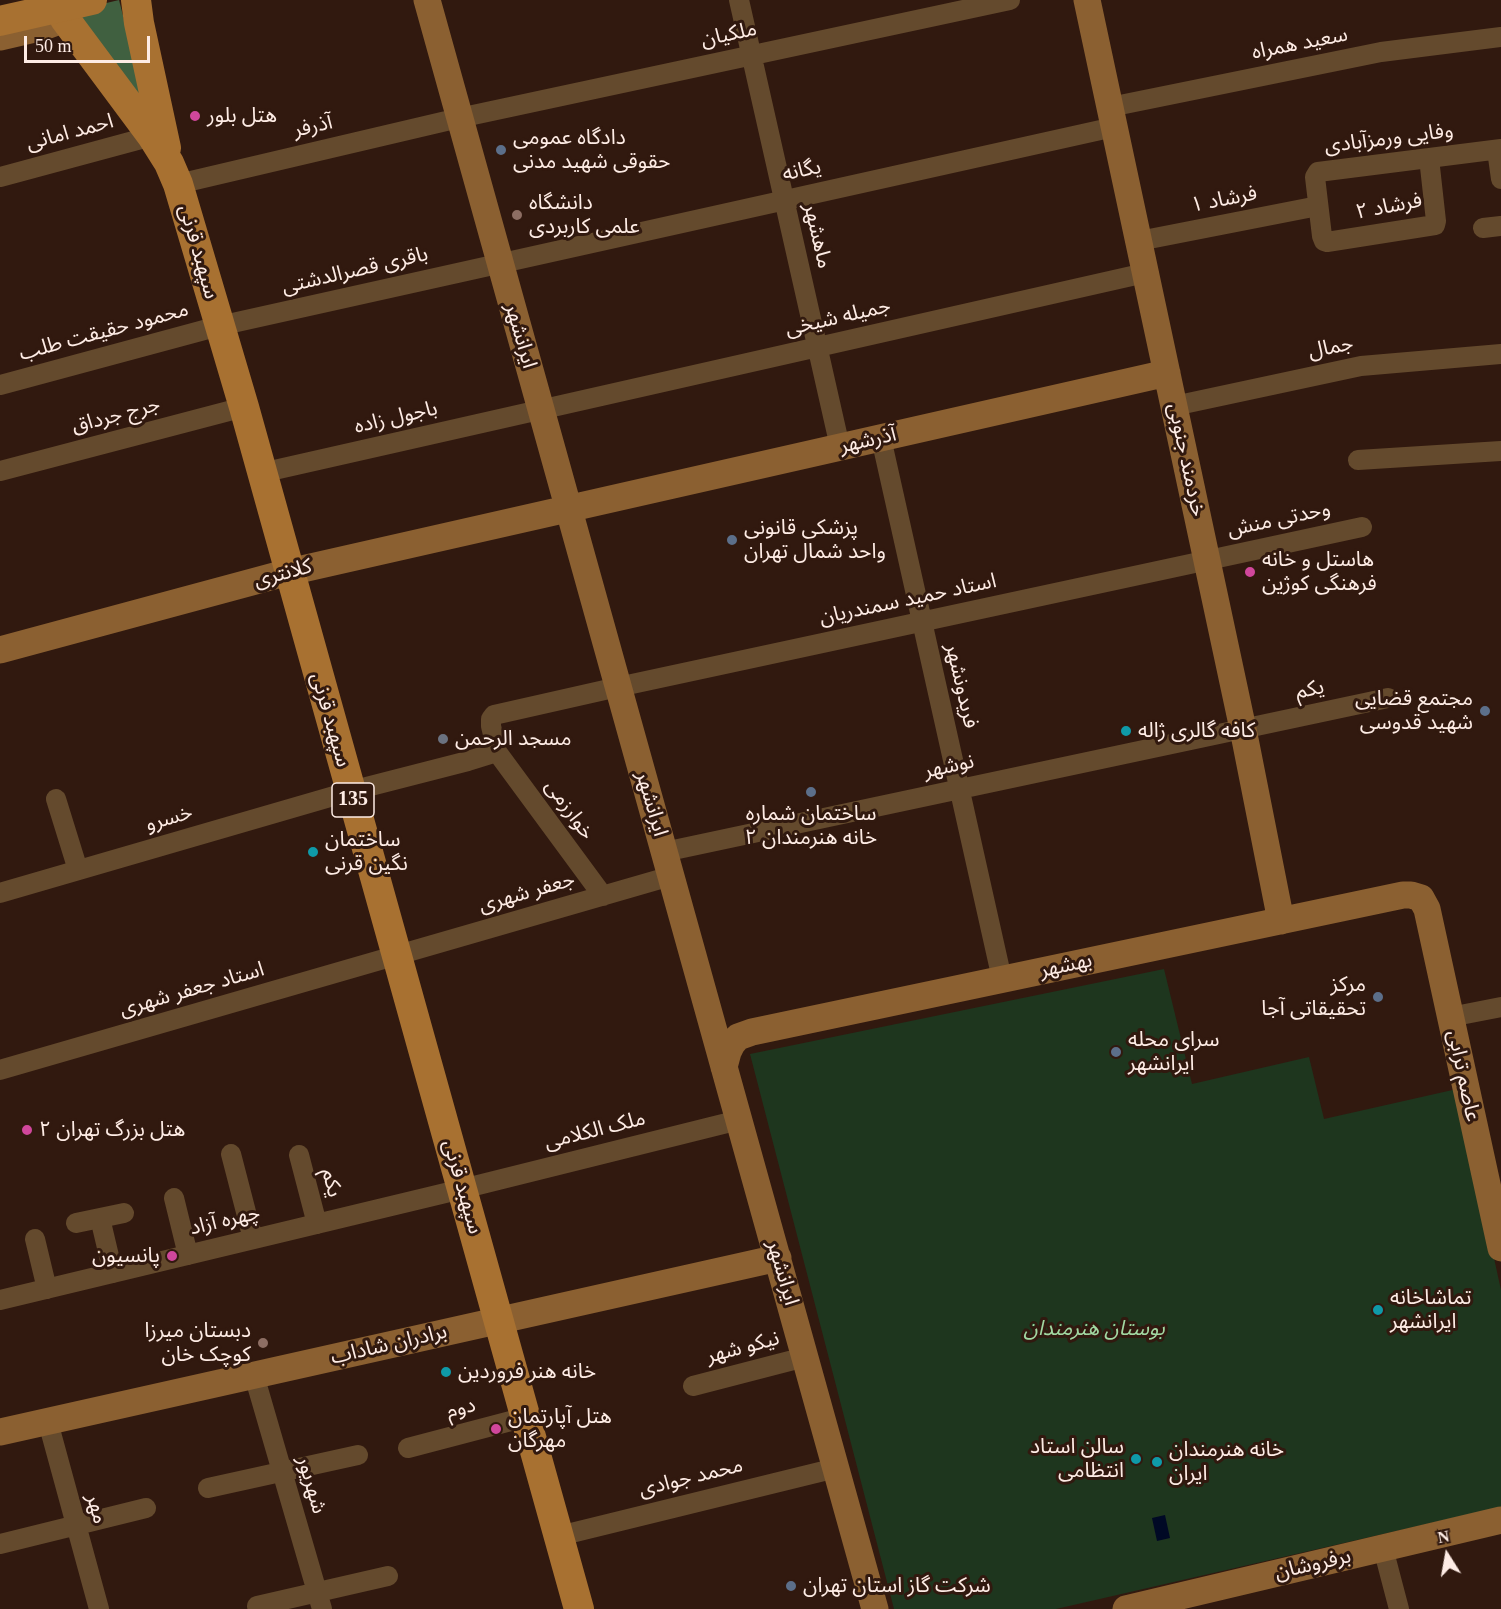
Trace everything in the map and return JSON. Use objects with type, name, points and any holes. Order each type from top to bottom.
[{"type":"main road","points":[[0,21],[92,0]]},
{"type":"main road","points":[[138,0],[139,23],[174,173]]},
{"type":"main road","name":"سپهبد قرنی","points":[[54,16],[152,136],[174,173],[244,407],[579,1609]]},
{"type":"street","points":[[25,0],[54,16]]},
{"type":"street","name":"ایرانشهر","points":[[427,0],[875,1609]]},
{"type":"street","name":"ماهشهر","points":[[740,0],[840,447]]},
{"type":"street","name":"ملکیان","points":[[459,118],[1010,0]]},
{"type":"street","name":"خردمند جنوبی","points":[[1087,0],[1243,729],[1281,921]]},
{"type":"street","points":[[0,37],[54,16]]},
{"type":"street","name":"سعید همراه","points":[[1112,117],[1382,52],[1501,37]]},
{"type":"street","name":"یگانه","points":[[500,263],[785,200],[1112,117]]},
{"type":"street","name":"آذرفر","points":[[174,173],[459,118]]},
{"type":"street","name":"احمد امانی","points":[[0,177],[152,136]]},
{"type":"street","points":[[1499,149],[1501,179]]},
{"type":"street","name":"وفایی ورمزآبادی","points":[[1318,206],[1315,177],[1318,172],[1499,149]]},
{"type":"street","name":"فرشاد ۲","points":[[1318,206],[1322,236],[1327,242],[1435,225],[1428,159]]},
{"type":"street","name":"فرشاد ۱","points":[[1138,241],[1318,206]]},
{"type":"street","name":"باقری قصرالدشتی","points":[[219,326],[500,263]]},
{"type":"street","name":"جمیله شیخی","points":[[541,410],[1145,273]]},
{"type":"street","name":"محمود حقیقت طلب","points":[[0,385],[219,326]]},
{"type":"street","name":"جمال","points":[[1174,406],[1361,366],[1501,354]]},
{"type":"street","name":"آذرشهر","points":[[568,509],[1167,373]]},
{"type":"street","name":"جرج جرداق","points":[[0,471],[244,407]]},
{"type":"street","name":"باجول زاده","points":[[261,473],[541,410]]},
{"type":"street","name":"فریدونشهر","points":[[881,438],[1002,980]]},
{"type":"street","points":[[1358,460],[1501,451]]},
{"type":"street","name":"کلانتری","points":[[0,650],[289,572],[568,509]]},
{"type":"street","name":"وحدتی منش","points":[[1207,560],[1362,527]]},
{"type":"street","name":"استاد حمید سمندریان","points":[[496,752],[491,726],[491,719],[494,715],[1207,560]]},
{"type":"street","name":"یکم","points":[[1243,729],[1388,698]]},
{"type":"street","name":"نوشهر","points":[[668,864],[959,789],[1243,729]]},
{"type":"street","name":"خسرو","points":[[0,893],[351,791],[496,752]]},
{"type":"street","name":"خوارزمی","points":[[496,752],[603,896]]},
{"type":"street","points":[[56,799],[78,870]]},
{"type":"street","name":"جعفر شهری","points":[[397,957],[603,896],[668,864]]},
{"type":"street","name":"بهشهر","points":[[724,1067],[732,1044],[738,1037],[747,1033],[1403,895],[1417,896],[1425,903]]},
{"type":"street","name":"عاصم ترابی","points":[[1425,903],[1450,1017],[1497,1208],[1501,1248]]},
{"type":"street","name":"استاد جعفر شهری","points":[[0,1070],[397,957]]},
{"type":"street","points":[[1450,1017],[1501,1007]]},
{"type":"street","name":"ملک الکلامی","points":[[462,1189],[739,1120]]},
{"type":"street","points":[[231,1154],[253,1239]]},
{"type":"street","name":"یکم","points":[[299,1155],[317,1224]]},
{"type":"street","name":"چهره آزاد","points":[[0,1300],[462,1189]]},
{"type":"street","points":[[174,1198],[188,1255]]},
{"type":"street","points":[[76,1222],[124,1213]]},
{"type":"street","points":[[100,1218],[113,1273]]},
{"type":"street","points":[[35,1239],[46,1289]]},
{"type":"street","name":"برادران شاداب","points":[[0,1432],[778,1258]]},
{"type":"street","name":"نیکو شهر","points":[[693,1386],[805,1357]]},
{"type":"street","name":"شهریور","points":[[254,1375],[320,1600]]},
{"type":"street","name":"دوم","points":[[408,1448],[526,1417]]},
{"type":"street","name":"مهر","points":[[48,1422],[99,1609]]},
{"type":"street","points":[[208,1488],[358,1455]]},
{"type":"street","name":"محمد جوادی","points":[[558,1536],[836,1468]]},
{"type":"street","points":[[0,1544],[146,1508]]},
{"type":"street","name":"برفروشان","points":[[1126,1609],[1188,1602],[1383,1548],[1501,1520]]},
{"type":"street","points":[[1383,1548],[1399,1609]]},
{"type":"street","points":[[257,1606],[320,1600],[388,1576]]},
{"type":"green space","points":[[119,0],[148,113],[73,11]]},
{"type":"green space","name":"بوستان هنرمندان","points":[[1164,969],[1192,1084],[1309,1057],[1324,1119],[1457,1089],[1501,1290],[1501,1507],[1056,1609],[894,1609],[750,1054]]},
{"type":"water","points":[[1165,1515],[1170,1538],[1157,1541],[1152,1518]]},
{"type":"place","name":"هتل بلور","points":[[195,116]]},
{"type":"place","name":"دادگاه عمومی حقوقی شهید مدنی","points":[[501,150]]},
{"type":"place","name":"دانشگاه علمی کاربردی","points":[[517,215]]},
{"type":"place","name":"پزشکی قانونی واحد شمال تهران","points":[[732,540]]},
{"type":"place","name":"هاستل و خانه فرهنگی کوژین","points":[[1250,572]]},
{"type":"place","name":"مجتمع قضایی شهید قدوسی","points":[[1485,711]]},
{"type":"place","name":"کافه گالری ژاله","points":[[1126,731]]},
{"type":"place","name":"مسجد الرحمن","points":[[443,739]]},
{"type":"place","name":"ساختمان شماره ۲ خانه هنرمندان","points":[[811,792]]},
{"type":"place","name":"ساختمان نگین قرنی","points":[[313,852]]},
{"type":"place","name":"مرکز تحقیقاتی آجا","points":[[1378,997]]},
{"type":"place","name":"سرای محله ایرانشهر","points":[[1116,1052]]},
{"type":"place","name":"هتل بزرگ تهران ۲","points":[[27,1130]]},
{"type":"place","name":"پانسیون","points":[[172,1256]]},
{"type":"place","name":"تماشاخانه ایرانشهر","points":[[1378,1310]]},
{"type":"place","name":"دبستان میرزا کوچک خان","points":[[263,1343]]},
{"type":"place","name":"خانه هنر فروردین","points":[[446,1372]]},
{"type":"place","name":"هتل آپارتمان مهرگان","points":[[496,1429]]},
{"type":"place","name":"سالن استاد انتظامی","points":[[1136,1459]]},
{"type":"place","name":"خانه هنرمندان ایران","points":[[1157,1462]]},
{"type":"place","name":"شرکت گاز استان تهران","points":[[791,1586]]}]
